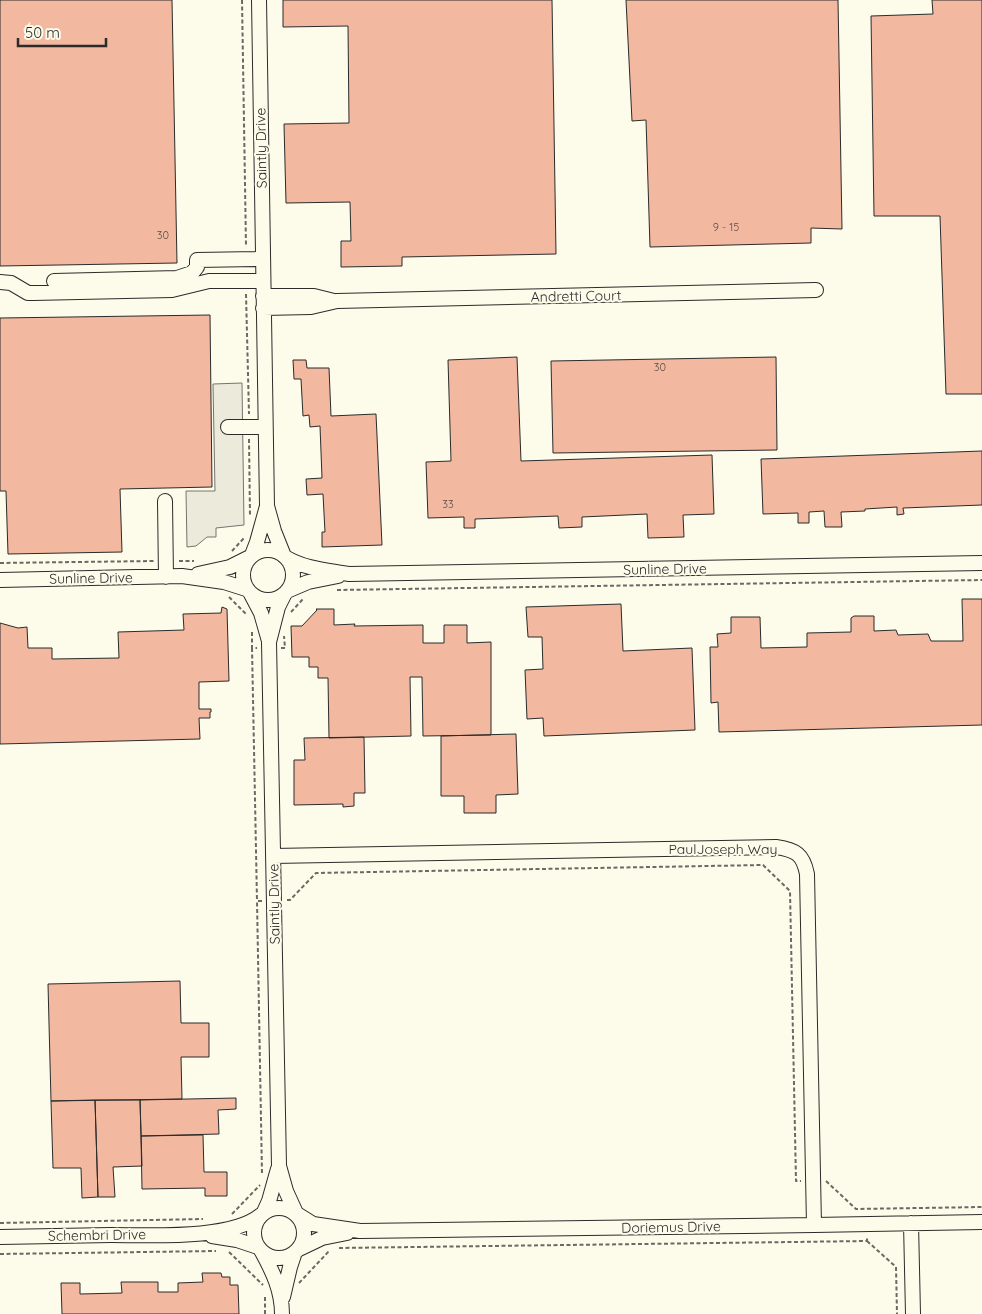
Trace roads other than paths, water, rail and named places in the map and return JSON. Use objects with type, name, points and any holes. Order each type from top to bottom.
[{"type":"street","name":"Saintly Drive","points":[[251,556],[257,542],[266,506],[259,0]]},
{"type":"street","points":[[54,281],[177,278],[192,273],[196,267],[197,260],[262,259]]},
{"type":"street","points":[[0,282],[11,283],[28,293],[33,293],[172,290],[209,281],[262,281]]},
{"type":"street","name":"Andretti Court","points":[[263,302],[314,296],[337,302],[816,290]]},
{"type":"street","points":[[228,427],[265,427]]},
{"type":"street","points":[[165,501],[166,576]]},
{"type":"street","name":"Saintly Drive","points":[[266,506],[285,556]]},
{"type":"street","points":[[268,550],[277,551],[285,556],[291,566],[293,576],[286,593],[270,601],[260,599],[248,591],[243,581],[242,572],[251,556],[260,551],[268,550]]},
{"type":"street","name":"Sunline Drive","points":[[0,580],[189,575],[230,567],[251,556]]},
{"type":"street","name":"Sunline Drive","points":[[285,556],[308,567],[349,574]]},
{"type":"street","name":"Sunline Drive","points":[[286,593],[308,582],[349,574],[982,563]]},
{"type":"street","name":"Sunline Drive","points":[[189,575],[224,582],[248,591]]},
{"type":"street","name":"Saintly Drive","points":[[248,591],[262,613],[269,645],[279,1166],[286,1191],[296,1214]]},
{"type":"street","name":"Saintly Drive","points":[[269,645],[278,607],[286,593]]},
{"type":"street","name":"PaulJoseph Way","points":[[273,856],[766,847],[789,849],[798,855],[804,863],[807,874],[814,1225]]},
{"type":"street","name":"Saintly Drive","points":[[262,1214],[269,1201],[279,1166]]},
{"type":"street","points":[[280,1207],[296,1214],[304,1228],[304,1239],[290,1267],[281,1305],[273,1273],[255,1240],[254,1231],[256,1222],[262,1214],[280,1207]]},
{"type":"street","name":"Schembri Drive","points":[[0,1237],[194,1234],[242,1226],[262,1214]]},
{"type":"street","name":"Doriemus Drive","points":[[296,1214],[313,1224],[360,1231],[982,1222]]},
{"type":"street","points":[[911,1223],[913,1314]]},
{"type":"street","name":"Doriemus Drive","points":[[297,1251],[322,1238],[360,1231]]},
{"type":"street","name":"Schembri Drive","points":[[194,1234],[237,1240],[260,1249]]},
{"type":"street","points":[[260,1249],[271,1257],[276,1258],[286,1257],[297,1251]]}]
